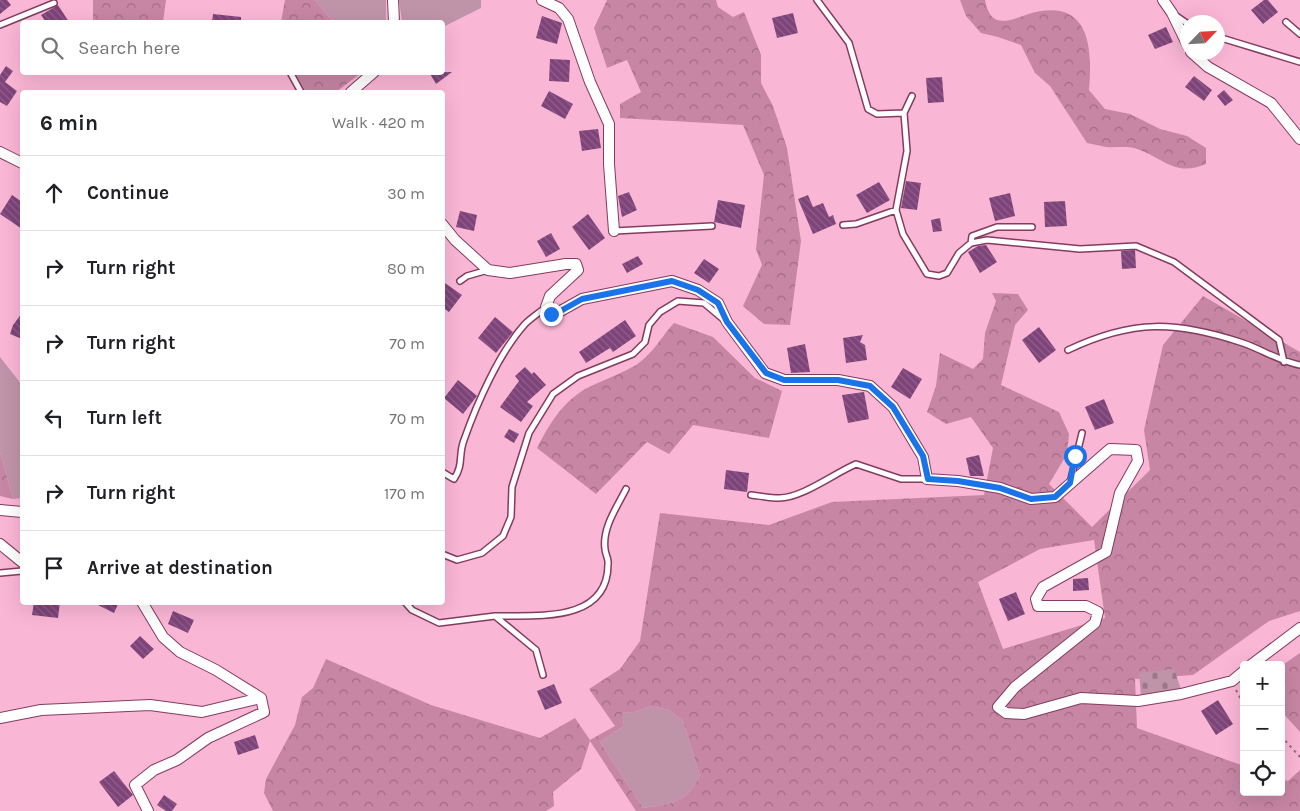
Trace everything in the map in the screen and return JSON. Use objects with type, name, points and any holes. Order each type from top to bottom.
[{"type":"street","points":[[393,0],[395,20]]},
{"type":"street","points":[[542,0],[559,8],[568,19],[590,82],[609,124],[609,164],[614,231]]},
{"type":"street","points":[[1163,0],[1180,30]]},
{"type":"street","points":[[1200,60],[1208,67],[1271,103],[1300,139]]},
{"type":"street","points":[[353,90],[371,75]]},
{"type":"street","points":[[0,152],[20,162]]},
{"type":"street","points":[[445,228],[455,240],[488,270],[510,273],[576,264],[578,270],[550,296],[546,307],[551,314],[557,313],[582,299],[672,281],[698,290],[718,303],[727,322],[766,373],[784,380],[838,380],[870,386],[893,407],[923,456],[928,479],[958,481],[1000,488],[1031,499],[1055,497],[1110,449],[1136,450],[1138,460],[1120,492],[1106,552],[1043,587],[1036,599],[1038,606],[1086,606],[1098,612],[1095,622],[1015,687],[998,708],[1006,713],[1024,714],[1081,698],[1138,701],[1181,694],[1232,681],[1240,674]]},
{"type":"street","points":[[0,510],[20,512]]},
{"type":"street","points":[[0,544],[20,560]]},
{"type":"street","points":[[144,605],[163,637],[180,652],[216,670],[261,698],[264,712],[208,738],[177,760],[154,770],[135,785],[148,811]]},
{"type":"street","points":[[1256,661],[1300,628]]},
{"type":"street","points":[[0,718],[41,710],[150,705],[202,712],[261,698]]},
{"type":"lane","points":[[817,0],[848,43],[868,109],[877,114],[904,113]]},
{"type":"lane","points":[[0,25],[54,4]]},
{"type":"lane","points":[[1172,13],[1180,18]]},
{"type":"lane","points":[[1286,22],[1300,34]]},
{"type":"lane","points":[[1225,39],[1300,62]]},
{"type":"lane","points":[[292,75],[300,90]]},
{"type":"lane","points":[[912,96],[904,113],[907,151],[896,210],[903,234],[927,274],[939,276],[947,273],[959,253],[971,244],[986,240],[1080,249],[1136,246],[1174,262],[1279,340],[1284,362]]},
{"type":"lane","points":[[843,225],[856,224],[896,210]]},
{"type":"lane","points":[[614,231],[712,226]]},
{"type":"lane","points":[[971,244],[972,236],[997,227],[1032,227]]},
{"type":"lane","points":[[460,281],[467,276],[488,270]]},
{"type":"lane","points":[[445,555],[457,560],[482,553],[503,536],[510,517],[512,487],[529,433],[553,394],[578,376],[633,354],[645,342],[649,325],[654,318],[678,301],[704,303],[727,322]]},
{"type":"lane","points":[[445,474],[454,480],[462,468],[461,446],[474,411],[494,370],[525,324],[546,307]]},
{"type":"lane","points":[[1068,350],[1093,339],[1144,325],[1195,329],[1245,344],[1284,362],[1300,365]]},
{"type":"lane","points":[[1070,483],[1082,434]]},
{"type":"lane","points":[[752,494],[780,498],[805,492],[821,481],[856,464],[901,479],[928,479]]},
{"type":"lane","points":[[408,605],[412,610],[439,622],[495,616],[563,615],[583,607],[596,597],[605,582],[609,564],[605,548],[606,529],[626,489]]},
{"type":"lane","points":[[0,573],[20,571]]},
{"type":"lane","points":[[495,616],[536,650],[543,675]]},
{"type":"path","points":[[1232,681],[1240,697]]},
{"type":"path","points":[[1285,740],[1300,757]]},
{"type":"green space","points":[[93,0],[166,0],[163,20],[93,20]]},
{"type":"green space","points":[[285,0],[315,0],[331,20],[281,20]]},
{"type":"green space","points":[[315,0],[386,0],[386,20],[331,20]]},
{"type":"green space","points":[[399,0],[481,0],[481,8],[445,26],[445,20],[402,20]]},
{"type":"green space","points":[[607,0],[716,0],[718,7],[733,17],[744,12],[761,55],[761,83],[773,106],[787,148],[801,241],[790,325],[764,324],[743,306],[762,265],[756,249],[764,175],[743,125],[620,118],[620,104],[641,92],[627,60],[607,68],[594,28]]},
{"type":"green space","points":[[960,0],[985,0],[988,11],[993,18],[1000,21],[1007,21],[1041,11],[1058,11],[1070,15],[1079,23],[1089,47],[1089,90],[1105,109],[1130,114],[1160,129],[1187,136],[1206,148],[1206,164],[1185,169],[1168,164],[1134,148],[1106,147],[1087,143],[1050,86],[1035,73],[1021,45],[981,33],[966,16]]},
{"type":"green space","points":[[296,75],[358,75],[339,90],[305,90]]},
{"type":"green space","points":[[992,293],[1018,294],[1028,310],[1015,325],[1001,385],[1059,412],[1069,434],[1067,454],[1049,484],[1092,527],[1150,470],[1144,430],[1163,345],[1203,296],[1300,352],[1300,611],[1269,621],[1193,675],[1135,679],[1137,728],[1240,765],[1240,796],[1285,796],[1285,780],[1288,781],[1300,770],[1300,811],[636,811],[590,741],[581,769],[553,792],[554,806],[546,811],[273,811],[264,793],[266,779],[295,725],[302,697],[313,688],[326,659],[431,705],[540,738],[575,718],[590,740],[615,726],[589,689],[620,669],[640,641],[660,513],[769,525],[832,502],[984,495],[993,448],[971,417],[946,424],[927,412],[936,386],[940,353],[973,369],[983,359],[985,333],[996,301]],"holes":[[[1094,540],[1105,618],[1003,649],[978,582],[1040,549]],[[650,706],[669,710],[683,721],[700,776],[689,792],[677,801],[643,808],[600,742],[624,726],[622,713],[635,712]]]},
{"type":"green space","points":[[674,323],[713,337],[755,378],[782,391],[769,438],[693,425],[669,454],[647,442],[596,494],[537,448],[565,405],[581,391],[642,361]]},
{"type":"green space","points":[[0,357],[20,382],[20,498],[13,499],[0,452]]},
{"type":"green space","points":[[0,452],[13,499],[0,496]]},
{"type":"green space","points":[[1300,653],[1300,732],[1285,715],[1285,663]]},
{"type":"green space","points":[[1174,669],[1181,689],[1141,697],[1139,673]]},
{"type":"green space","points":[[650,706],[669,710],[683,721],[700,776],[689,792],[677,801],[643,808],[600,742],[624,726],[622,713],[635,712]]},
{"type":"building","points":[[0,0],[7,0],[11,5],[0,14]]},
{"type":"building","points":[[1264,0],[1268,0],[1278,12],[1263,24],[1251,10]]},
{"type":"building","points":[[58,5],[68,20],[45,20],[41,15]]},
{"type":"building","points":[[793,13],[798,33],[777,38],[772,18]]},
{"type":"building","points":[[213,14],[241,17],[241,20],[212,20]]},
{"type":"building","points":[[542,16],[562,23],[557,44],[536,38]]},
{"type":"building","points":[[1166,27],[1173,42],[1155,49],[1148,35]]},
{"type":"building","points":[[550,59],[570,60],[569,82],[549,81]]},
{"type":"building","points":[[6,66],[13,71],[5,82],[17,91],[7,106],[0,102],[0,75]]},
{"type":"building","points":[[445,72],[452,72],[436,84],[431,75],[445,75]]},
{"type":"building","points":[[1194,76],[1212,90],[1204,101],[1185,87]]},
{"type":"building","points":[[942,77],[944,102],[928,103],[926,78]]},
{"type":"building","points":[[1224,90],[1233,100],[1225,106],[1217,96]]},
{"type":"building","points":[[549,91],[573,104],[565,119],[541,106]]},
{"type":"building","points":[[598,129],[601,148],[582,151],[579,131]]},
{"type":"building","points":[[906,181],[921,183],[917,210],[901,208]]},
{"type":"building","points":[[879,182],[890,200],[867,213],[856,195]]},
{"type":"building","points":[[629,192],[637,210],[622,217],[618,196]]},
{"type":"building","points":[[1010,193],[1015,216],[995,221],[989,198]]},
{"type":"building","points":[[12,195],[20,201],[20,228],[0,214]]},
{"type":"building","points":[[808,195],[813,207],[823,203],[829,217],[833,215],[836,224],[813,234],[798,199]]},
{"type":"building","points":[[718,200],[745,205],[741,228],[714,222]]},
{"type":"building","points":[[1065,201],[1067,226],[1045,227],[1044,202]]},
{"type":"building","points":[[460,211],[477,215],[474,231],[456,227]]},
{"type":"building","points":[[588,214],[605,238],[589,250],[572,227]]},
{"type":"building","points":[[940,218],[942,231],[933,232],[931,220]]},
{"type":"building","points":[[551,233],[560,249],[546,257],[537,241]]},
{"type":"building","points":[[986,245],[997,262],[980,273],[968,252],[978,246]]},
{"type":"building","points":[[1135,250],[1136,268],[1122,269],[1121,251]]},
{"type":"building","points":[[638,256],[643,264],[627,273],[622,264]]},
{"type":"building","points":[[704,259],[719,269],[709,283],[694,273]]},
{"type":"building","points":[[445,283],[462,295],[449,312],[445,309]]},
{"type":"building","points":[[20,316],[20,338],[10,334],[13,325]]},
{"type":"building","points":[[495,317],[513,332],[496,353],[478,338]]},
{"type":"building","points":[[625,320],[636,336],[613,352],[610,348],[586,363],[579,352]]},
{"type":"building","points":[[1039,327],[1056,350],[1039,363],[1022,340]]},
{"type":"building","points":[[863,335],[860,342],[865,345],[867,360],[846,363],[843,338]]},
{"type":"building","points":[[805,344],[810,372],[791,373],[787,348]]},
{"type":"building","points":[[525,367],[532,374],[534,372],[546,385],[527,402],[533,406],[521,422],[500,407],[519,381],[515,376]]},
{"type":"building","points":[[903,368],[922,379],[910,399],[891,387]]},
{"type":"building","points":[[458,380],[477,396],[463,414],[445,399]]},
{"type":"building","points":[[864,392],[869,419],[848,423],[842,395]]},
{"type":"building","points":[[1104,399],[1114,423],[1095,430],[1085,407]]},
{"type":"building","points":[[509,429],[519,434],[514,443],[504,437]]},
{"type":"building","points":[[979,455],[984,476],[970,476],[966,458]]},
{"type":"building","points":[[726,470],[749,473],[747,492],[724,489]]},
{"type":"building","points":[[1088,578],[1089,590],[1073,591],[1073,579]]},
{"type":"building","points":[[1016,592],[1025,614],[1008,621],[999,599]]},
{"type":"building","points":[[34,605],[60,605],[58,618],[32,615]]},
{"type":"building","points":[[98,605],[118,605],[114,613]]},
{"type":"building","points":[[173,611],[194,620],[188,633],[168,624]]},
{"type":"building","points":[[140,636],[154,649],[143,659],[130,646]]},
{"type":"building","points":[[554,684],[562,703],[545,710],[537,691]]},
{"type":"building","points":[[1218,700],[1233,724],[1216,735],[1201,711]]},
{"type":"building","points":[[255,735],[259,748],[238,755],[234,742]]},
{"type":"building","points":[[114,771],[133,795],[118,807],[99,782]]},
{"type":"building","points":[[164,795],[177,804],[172,811],[166,811],[157,805]]},
{"type":"route","points":[[551,314],[557,313],[582,299],[672,281],[698,290],[718,303],[727,322],[766,373],[784,380],[838,380],[870,386],[893,407],[923,456],[928,479],[958,481],[1000,488],[1031,499],[1055,497],[1070,483],[1075,456]]}]
